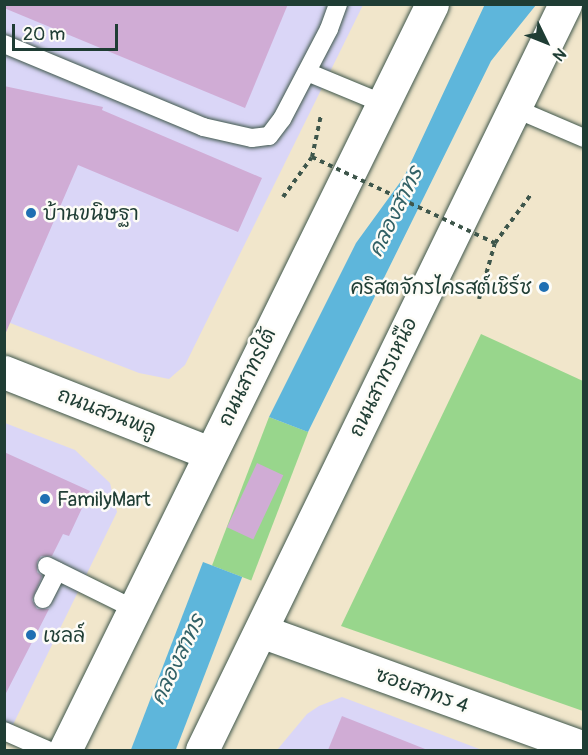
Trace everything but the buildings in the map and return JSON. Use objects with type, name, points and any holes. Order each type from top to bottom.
[{"type":"main road","name":"ถนนสาทรใต้","points":[[65,750],[432,4]]},
{"type":"main road","name":"ถนนสาทรเหนือ","points":[[202,750],[565,4]]},
{"type":"main road","name":"ถนนสวนพลู","points":[[4,372],[210,453]]},
{"type":"main road","name":"ซอยสาทร 4","points":[[261,631],[584,748]]},
{"type":"lane","points":[[4,44],[203,127],[252,138],[269,136],[282,119],[307,72],[329,29],[338,4]]},
{"type":"lane","points":[[307,72],[382,103]]},
{"type":"lane","points":[[514,108],[584,138]]},
{"type":"lane","points":[[43,599],[52,568],[134,609]]},
{"type":"lane","points":[[4,731],[47,750]]},
{"type":"path","points":[[283,197],[312,156],[321,116]]},
{"type":"path","points":[[312,156],[495,243]]},
{"type":"path","points":[[479,299],[495,243],[532,193]]},
{"type":"shaded area","points":[[4,5],[363,5],[185,365],[169,379],[139,373],[5,321]]},
{"type":"shaded area","name":"เชลล์","points":[[5,423],[75,450],[110,483],[117,512],[5,741]]},
{"type":"shaded area","points":[[342,697],[482,750],[277,750],[307,714],[319,706]]},
{"type":"green space","points":[[481,334],[583,381],[583,711],[341,626]]},
{"type":"green space","points":[[269,417],[308,432],[251,580],[212,565]]},
{"type":"water","name":"คลองสาทร","points":[[485,4],[536,5],[491,61],[308,432],[269,417],[356,243],[404,177]]},
{"type":"water","name":"คลองสาทร","points":[[203,562],[242,577],[176,750],[131,750]]},
{"type":"place","name":"บ้านขนิษฐา","points":[[31,213]]},
{"type":"place","name":"คริสตจักรไครสต์เชิร์ช","points":[[544,287]]},
{"type":"place","name":"FamilyMart","points":[[45,499]]},
{"type":"place","name":"เชลล์","points":[[31,635]]}]
